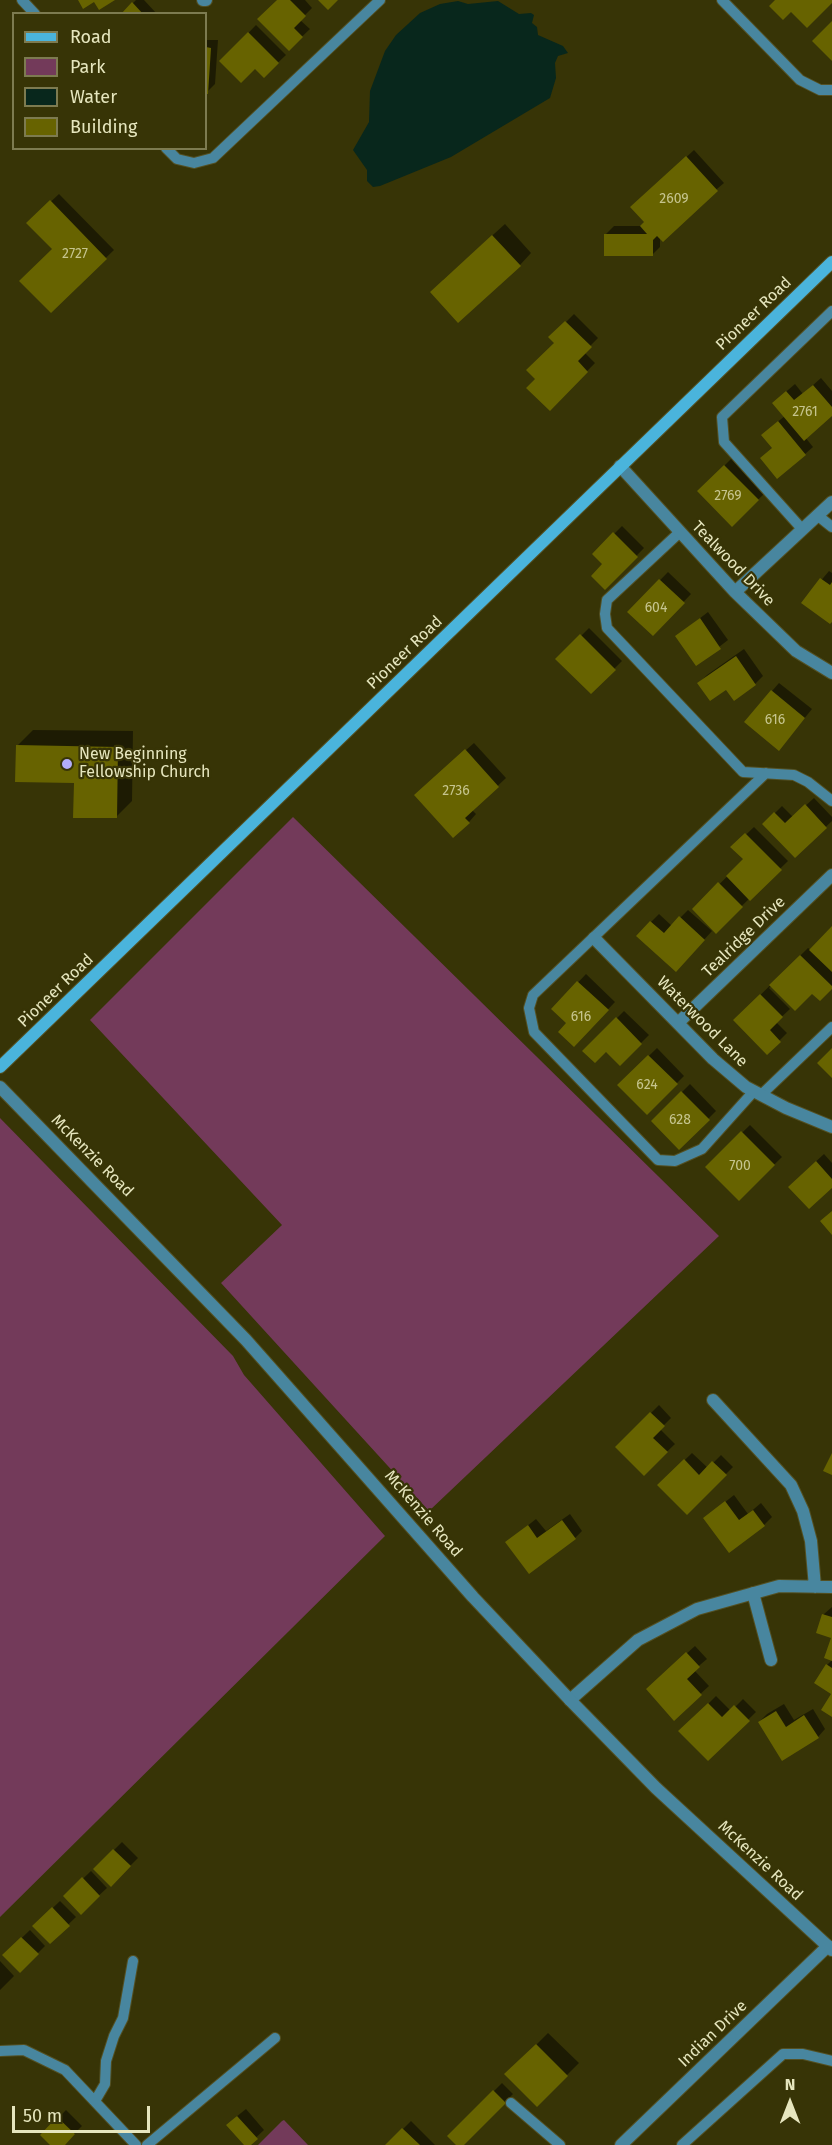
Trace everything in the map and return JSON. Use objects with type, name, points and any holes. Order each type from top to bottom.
[{"type":"main road","name":"Pioneer Road","points":[[0,1067],[393,689],[620,466],[830,267]]},
{"type":"street","name":"Tealwood Drive","points":[[620,466],[735,592],[796,651],[832,673]]},
{"type":"street","points":[[735,592],[832,502]]},
{"type":"street","name":"Tealridge Drive","points":[[679,1022],[832,875]]},
{"type":"street","name":"Waterwood Lane","points":[[594,938],[713,1059],[746,1087],[786,1108],[832,1127]]},
{"type":"street","name":"McKenzie Road","points":[[0,1088],[246,1340],[474,1597],[570,1700],[657,1788],[830,1948]]},
{"type":"street","points":[[713,1400],[791,1485],[803,1511],[811,1541],[815,1587]]},
{"type":"street","points":[[570,1700],[638,1640],[697,1609],[779,1586],[832,1587]]},
{"type":"street","points":[[753,1593],[771,1660]]},
{"type":"street","name":"Indian Drive","points":[[621,2145],[830,1948]]},
{"type":"lane","points":[[22,0],[33,12]]},
{"type":"lane","points":[[168,150],[177,159],[194,163],[213,158],[380,0]]},
{"type":"lane","points":[[722,0],[800,80],[820,90],[832,90]]},
{"type":"lane","points":[[802,530],[724,442],[722,417],[832,311]]},
{"type":"lane","points":[[817,515],[832,527]]},
{"type":"lane","points":[[680,532],[607,600],[605,614],[607,628],[743,772],[794,775],[808,782],[832,801]]},
{"type":"lane","points":[[766,773],[533,995],[529,1008],[534,1032],[658,1160],[675,1161],[702,1149],[758,1093],[832,1027]]},
{"type":"lane","points":[[95,2102],[105,2084],[106,2061],[123,2018],[133,1961]]},
{"type":"lane","points":[[147,2145],[275,2038]]},
{"type":"lane","points":[[0,2051],[24,2050],[65,2070],[136,2145]]},
{"type":"lane","points":[[682,2145],[783,2054],[803,2054],[832,2061]]},
{"type":"lane","points":[[511,2103],[560,2145]]},
{"type":"green space","points":[[293,817],[719,1236],[429,1511],[221,1283],[282,1225],[90,1020]]},
{"type":"green space","points":[[0,1118],[233,1356],[244,1375],[385,1536],[0,1917]]},
{"type":"green space","points":[[284,2120],[308,2145],[258,2145],[282,2121]]},
{"type":"water","points":[[458,1],[468,4],[498,1],[519,14],[534,15],[532,23],[537,27],[538,35],[563,46],[568,53],[558,56],[555,63],[556,78],[550,98],[451,157],[373,187],[367,181],[367,170],[353,150],[369,122],[370,91],[385,51],[396,35],[420,13],[440,4]]},
{"type":"building","points":[[78,0],[115,0],[99,10],[94,2],[83,9]]},
{"type":"building","points":[[277,0],[290,0],[306,16],[294,28],[303,37],[289,51],[257,19]]},
{"type":"building","points":[[318,0],[338,0],[328,10]]},
{"type":"building","points":[[775,0],[832,0],[832,3],[807,28],[791,12],[783,20],[769,6]]},
{"type":"building","points":[[132,2],[141,12],[123,12]]},
{"type":"building","points":[[832,21],[832,61],[812,41]]},
{"type":"building","points":[[248,32],[279,63],[264,78],[255,69],[241,83],[219,61]]},
{"type":"building","points":[[207,47],[211,48],[207,94]]},
{"type":"building","points":[[686,156],[718,191],[663,242],[657,236],[653,240],[653,256],[604,256],[604,234],[647,234],[640,226],[644,222],[630,207]]},
{"type":"building","points":[[50,200],[107,259],[51,313],[19,281],[52,249],[26,223]]},
{"type":"building","points":[[492,235],[521,266],[458,323],[430,292]]},
{"type":"building","points":[[565,321],[592,347],[578,361],[588,372],[550,411],[526,388],[535,379],[526,370],[554,343],[548,337]]},
{"type":"building","points":[[813,385],[832,407],[832,416],[804,441],[772,403],[786,391],[794,400]]},
{"type":"building","points":[[778,421],[806,455],[777,479],[760,458],[772,448],[761,435]]},
{"type":"building","points":[[724,465],[759,500],[732,527],[697,491]]},
{"type":"building","points":[[613,532],[638,557],[605,590],[591,576],[602,564],[592,554]]},
{"type":"building","points":[[820,578],[830,585],[832,582],[832,622],[830,624],[801,603]]},
{"type":"building","points":[[659,579],[685,603],[653,636],[627,612]]},
{"type":"building","points":[[700,618],[721,649],[696,666],[675,636]]},
{"type":"building","points":[[580,634],[616,670],[591,694],[555,659]]},
{"type":"building","points":[[736,656],[756,685],[734,701],[726,690],[710,701],[697,683]]},
{"type":"building","points":[[771,690],[805,718],[779,751],[744,722]]},
{"type":"building","name":"New Beginning Fellowship Church","points":[[16,745],[118,747],[117,818],[73,818],[74,783],[15,782]]},
{"type":"building","points":[[465,749],[499,787],[465,818],[470,823],[453,838],[414,795]]},
{"type":"building","points":[[805,804],[827,828],[795,858],[762,824],[774,812],[785,823]]},
{"type":"building","points":[[745,833],[782,870],[750,901],[726,876],[743,859],[730,847]]},
{"type":"building","points":[[718,882],[743,907],[716,934],[692,909]]},
{"type":"building","points":[[679,916],[705,940],[676,972],[636,936],[650,921],[664,933]]},
{"type":"building","points":[[832,926],[832,972],[809,950]]},
{"type":"building","points":[[800,955],[832,986],[832,989],[820,1001],[812,994],[795,1011],[769,985]]},
{"type":"building","points":[[577,981],[609,1010],[574,1047],[558,1032],[566,1023],[551,1009]]},
{"type":"building","points":[[760,994],[783,1017],[770,1030],[781,1042],[767,1055],[733,1020]]},
{"type":"building","points":[[616,1017],[642,1044],[620,1066],[606,1052],[595,1063],[582,1051]]},
{"type":"building","points":[[832,1048],[832,1078],[817,1063]]},
{"type":"building","points":[[648,1055],[678,1084],[647,1115],[617,1085]]},
{"type":"building","points":[[681,1091],[710,1120],[679,1150],[651,1121]]},
{"type":"building","points":[[741,1131],[775,1165],[739,1201],[705,1167]]},
{"type":"building","points":[[816,1161],[832,1179],[832,1188],[809,1209],[788,1187]]},
{"type":"building","points":[[832,1211],[832,1235],[820,1221]]},
{"type":"building","points":[[650,1412],[665,1426],[653,1438],[668,1452],[644,1476],[615,1447]]},
{"type":"building","points":[[832,1453],[832,1475],[823,1471]]},
{"type":"building","points":[[684,1459],[699,1475],[712,1461],[727,1475],[687,1515],[657,1485]]},
{"type":"building","points":[[725,1501],[739,1520],[753,1510],[765,1526],[729,1553],[703,1518]]},
{"type":"building","points":[[562,1520],[576,1539],[529,1574],[505,1542],[528,1525],[537,1538]]},
{"type":"building","points":[[822,1614],[832,1617],[832,1661],[824,1658],[831,1638],[816,1633]]},
{"type":"building","points":[[686,1652],[700,1667],[687,1679],[702,1695],[674,1721],[646,1689]]},
{"type":"building","points":[[826,1664],[832,1668],[832,1717],[821,1710],[831,1694],[814,1683]]},
{"type":"building","points":[[708,1703],[722,1717],[734,1705],[750,1721],[708,1761],[678,1731]]},
{"type":"building","points":[[776,1711],[786,1727],[804,1715],[819,1738],[782,1761],[758,1722]]},
{"type":"building","points":[[113,1849],[131,1866],[111,1887],[93,1869]]},
{"type":"building","points":[[82,1877],[100,1896],[81,1915],[63,1896]]},
{"type":"building","points":[[52,1907],[70,1926],[50,1944],[32,1926]]},
{"type":"building","points":[[21,1937],[39,1954],[20,1973],[2,1955]]},
{"type":"building","points":[[536,2044],[568,2076],[537,2107],[504,2074]]},
{"type":"building","points":[[493,2090],[506,2103],[464,2145],[456,2145],[447,2136]]},
{"type":"building","points":[[237,2116],[258,2139],[251,2145],[244,2145],[226,2125]]},
{"type":"building","points":[[57,2117],[75,2134],[65,2145],[50,2145],[40,2135]]},
{"type":"building","points":[[402,2128],[420,2145],[385,2145]]},
{"type":"place","name":"New Beginning Fellowship Church","points":[[67,764]]}]
